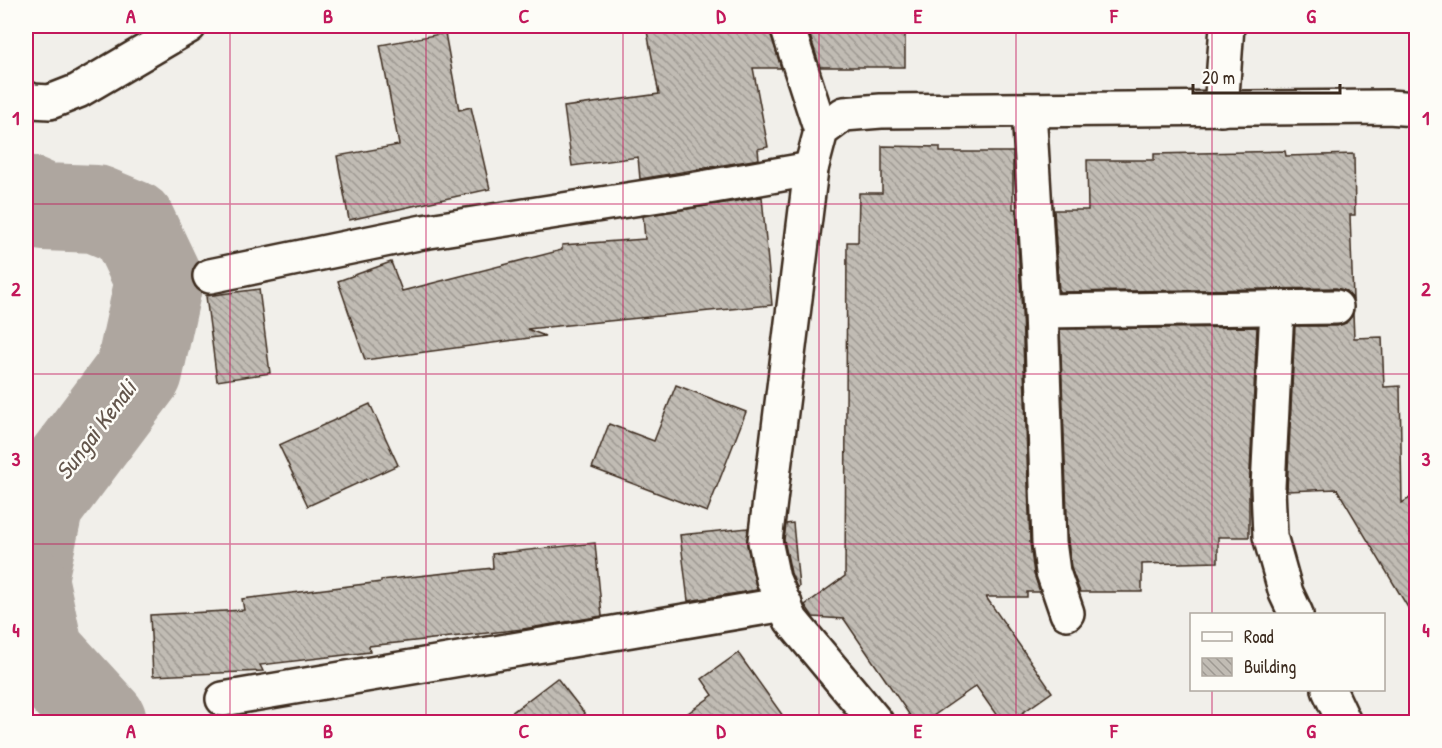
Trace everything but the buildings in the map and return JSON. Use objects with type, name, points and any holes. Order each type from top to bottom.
[{"type":"street","points":[[26,98],[32,101],[50,102],[78,91],[189,26]]},
{"type":"street","points":[[787,26],[820,130],[811,169],[765,541],[773,579],[791,620],[876,723]]},
{"type":"street","points":[[1221,109],[1227,26]]},
{"type":"street","points":[[820,130],[844,114],[881,111],[1388,107],[1416,110]]},
{"type":"street","points":[[1029,110],[1041,311],[1048,542],[1053,572],[1067,613]]},
{"type":"street","points":[[210,276],[423,232],[811,169]]},
{"type":"street","points":[[1041,311],[1336,307]]},
{"type":"street","points":[[1277,309],[1268,487],[1269,526],[1286,593],[1295,613]]},
{"type":"street","points":[[223,699],[785,604]]},
{"type":"street","points":[[1329,691],[1344,723]]},
{"type":"waterway","name":"Sungai Kenali","points":[[26,199],[44,207],[96,209],[132,224],[159,281],[139,372],[40,504],[26,569]]},
{"type":"waterway","name":"Sungai Kenali","points":[[26,588],[40,653],[103,722]]}]
